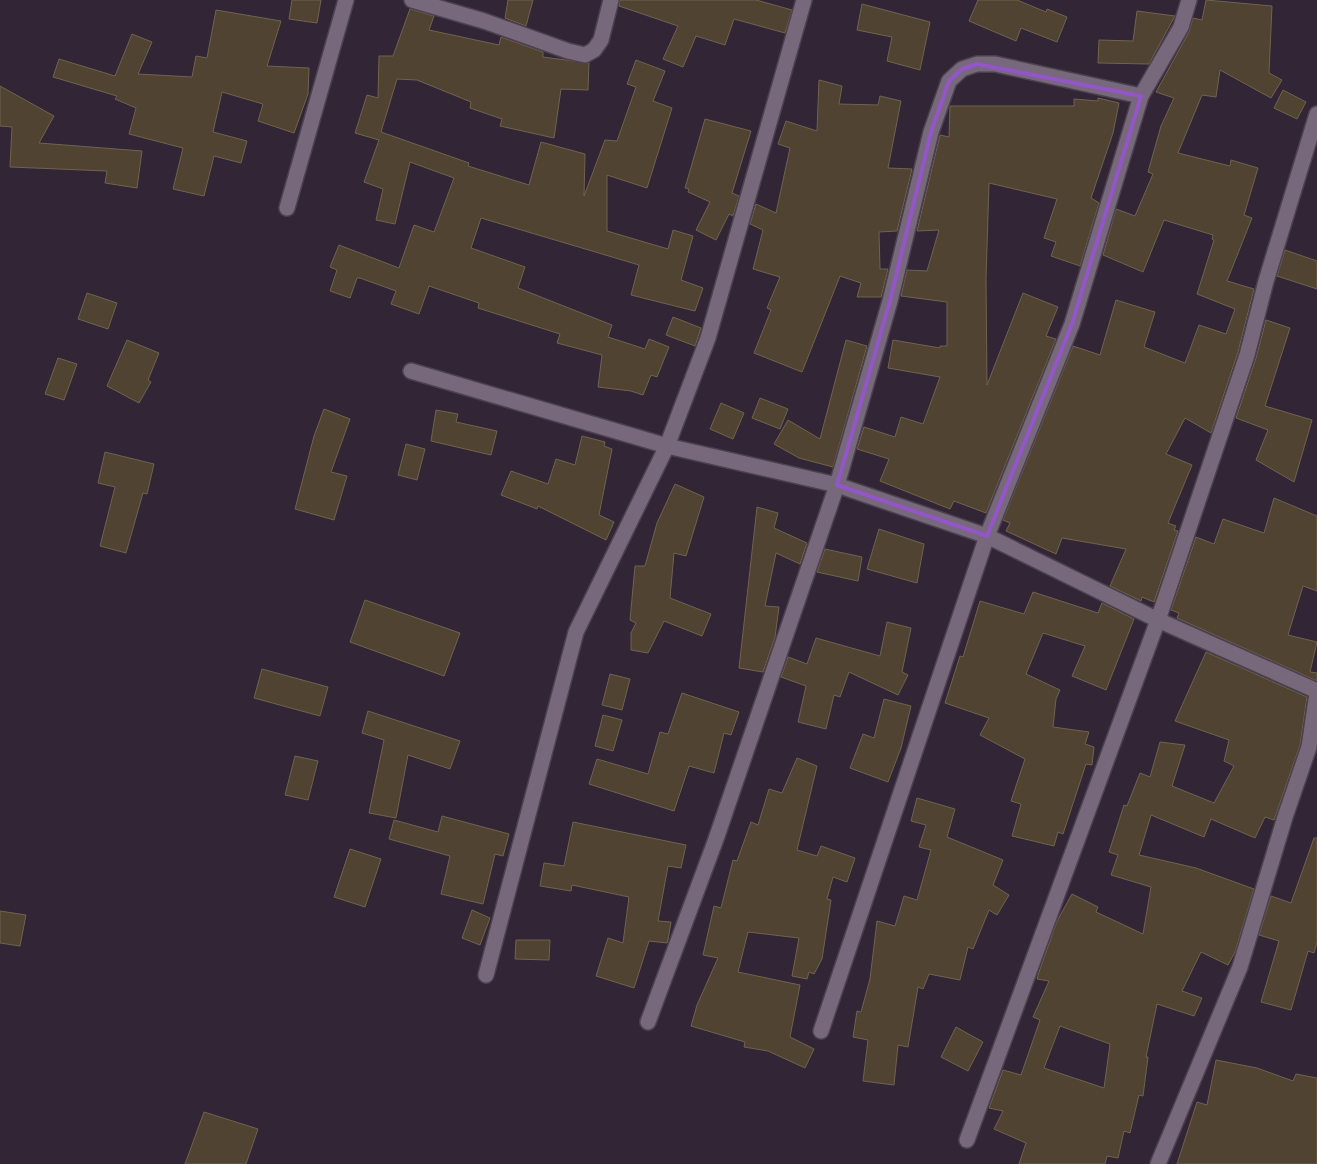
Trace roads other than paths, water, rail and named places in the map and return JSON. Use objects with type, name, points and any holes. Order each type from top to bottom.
[{"type":"street","points":[[287,208],[346,0]]},
{"type":"street","points":[[412,0],[484,21],[568,51],[585,55],[594,50],[601,40],[611,0]]},
{"type":"street","points":[[486,975],[576,632],[667,446],[708,338],[804,0]]},
{"type":"street","points":[[821,1031],[987,536],[1072,324],[1141,96],[1181,28],[1189,0]]},
{"type":"street","points":[[648,1022],[716,839],[837,485],[890,301],[931,132],[949,81],[962,69],[977,64],[995,64],[1141,96]]},
{"type":"street","points":[[968,1140],[1158,620],[1247,356],[1266,281],[1317,114]]},
{"type":"street","points":[[411,370],[667,446],[837,485],[987,536],[1158,620],[1317,692],[1309,747],[1285,817],[1240,967],[1158,1164]]}]
